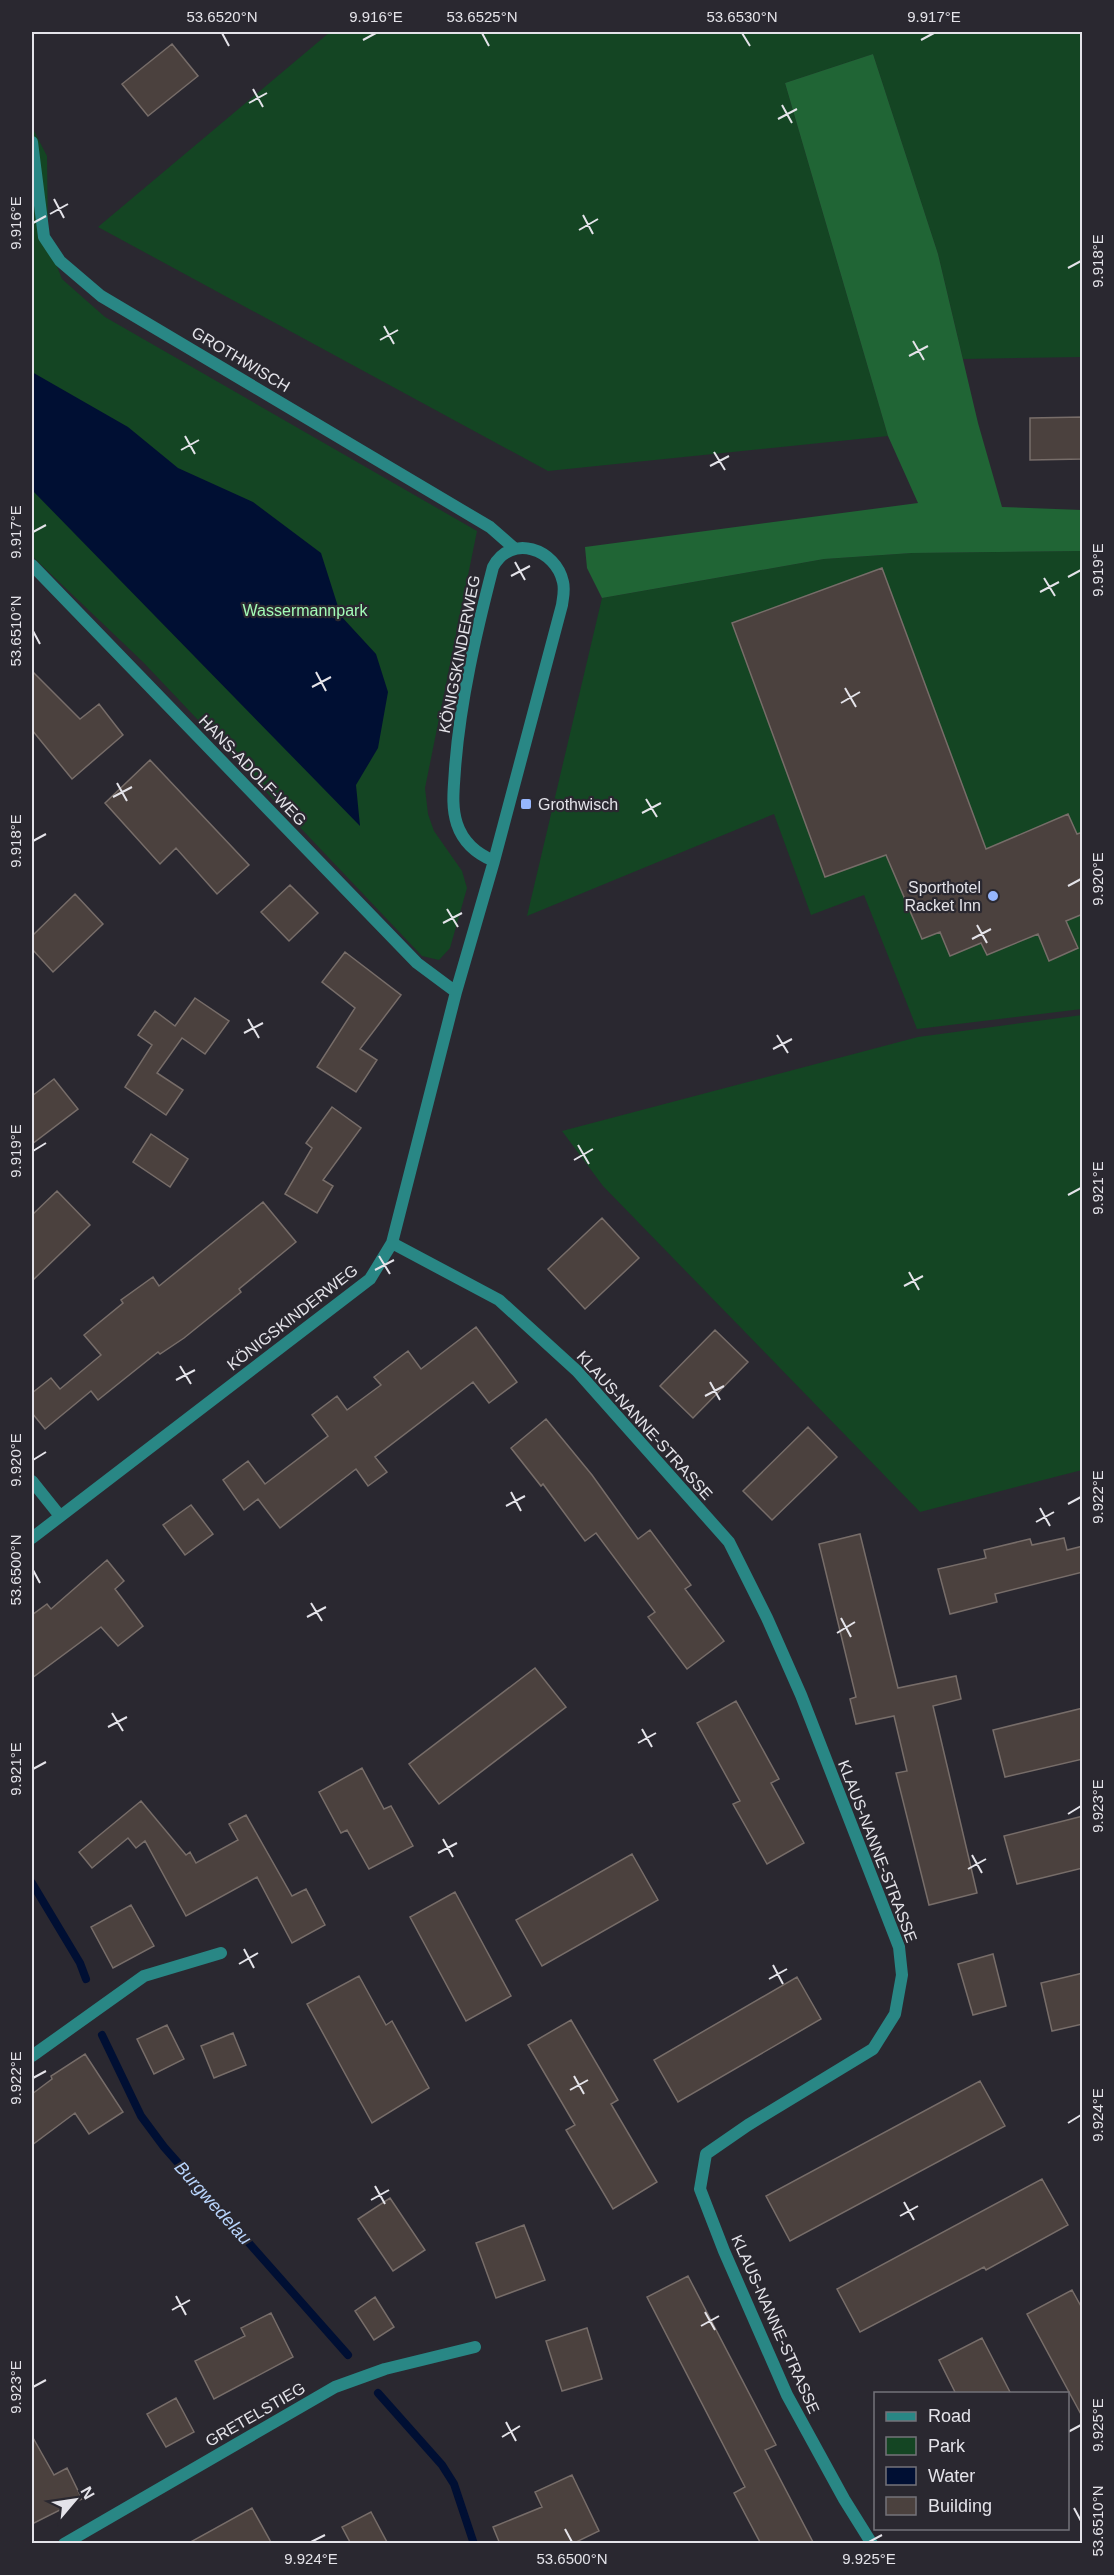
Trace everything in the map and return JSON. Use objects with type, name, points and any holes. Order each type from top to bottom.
[{"type":"street","name":"GROTHWISCH","points":[[32,142],[45,237],[60,261],[101,296],[490,527],[513,548]]},
{"type":"street","name":"KÖNIGSKINDERWEG","points":[[32,1538],[370,1279],[392,1243],[456,992],[494,861],[564,594],[561,575],[552,562],[530,549],[513,548],[498,558],[488,588],[464,698],[453,808],[465,840],[483,857],[494,861]]},
{"type":"street","name":"HANS-ADOLF-WEG","points":[[32,565],[417,963],[456,992]]},
{"type":"street","name":"KLAUS-NANNE-STRASSE","points":[[392,1243],[499,1300],[577,1371],[729,1542],[767,1618],[801,1695],[899,1947],[902,1975],[895,2014],[873,2049],[748,2125],[706,2154],[700,2190],[787,2395],[844,2499],[872,2544]]},
{"type":"street","points":[[32,1481],[60,1516]]},
{"type":"street","points":[[32,2056],[144,1976],[221,1953]]},
{"type":"street","name":"GRETELSTIEG","points":[[64,2544],[335,2387],[386,2369],[475,2347]]},
{"type":"green space","points":[[330,32],[1082,32],[1082,357],[963,359],[938,254],[873,54],[785,83],[888,436],[548,471],[98,227]]},
{"type":"green space","points":[[873,54],[938,254],[978,423],[1002,507],[1082,510],[1082,551],[912,553],[824,559],[602,598],[587,568],[585,547],[918,503],[888,436],[785,83]]},
{"type":"green space","name":"Wassermannpark","points":[[32,127],[47,156],[48,243],[62,279],[105,317],[477,531],[425,788],[428,814],[434,831],[462,871],[467,888],[450,948],[439,960],[422,956],[143,662],[32,556]]},
{"type":"green space","points":[[1082,551],[1082,1009],[917,1029],[864,895],[811,915],[774,814],[527,916],[602,598],[824,559],[912,553]]},
{"type":"green space","points":[[1082,1015],[1082,1470],[920,1512],[603,1186],[562,1131],[918,1037]]},
{"type":"water","points":[[32,372],[128,427],[178,468],[253,502],[321,553],[341,616],[376,654],[388,692],[378,748],[356,785],[360,826],[32,490]]},
{"type":"building","points":[[172,44],[198,76],[148,116],[122,84]]},
{"type":"building","points":[[1083,417],[1083,459],[1030,460],[1030,418]]},
{"type":"building","points":[[882,568],[986,849],[1068,814],[1077,834],[1083,832],[1083,914],[1066,921],[1078,948],[1049,961],[1038,934],[987,955],[981,943],[950,956],[940,932],[922,939],[886,855],[825,877],[732,623]]},
{"type":"building","points":[[32,671],[80,719],[99,704],[123,735],[72,779],[32,730]]},
{"type":"building","points":[[150,760],[249,865],[217,894],[176,848],[160,864],[105,803]]},
{"type":"building","points":[[290,885],[318,913],[289,941],[261,912]]},
{"type":"building","points":[[75,894],[103,924],[53,972],[32,949],[32,936]]},
{"type":"building","points":[[345,952],[401,995],[360,1049],[377,1060],[356,1092],[317,1067],[355,1008],[322,982]]},
{"type":"building","points":[[195,998],[229,1021],[205,1054],[182,1038],[157,1073],[183,1090],[166,1115],[125,1087],[152,1045],[138,1035],[155,1011],[175,1026]]},
{"type":"building","points":[[54,1079],[78,1109],[32,1144],[32,1096]]},
{"type":"building","points":[[332,1107],[361,1128],[323,1180],[333,1186],[317,1213],[285,1194],[312,1148],[306,1143]]},
{"type":"building","points":[[151,1134],[188,1159],[170,1187],[133,1162]]},
{"type":"building","points":[[57,1191],[90,1225],[32,1281],[32,1215]]},
{"type":"building","points":[[263,1202],[296,1242],[239,1289],[241,1292],[184,1338],[160,1354],[158,1352],[98,1400],[91,1391],[45,1429],[32,1413],[32,1393],[51,1378],[60,1389],[101,1355],[84,1335],[123,1303],[121,1300],[153,1277],[159,1286]]},
{"type":"building","points":[[602,1218],[639,1258],[585,1309],[548,1269]]},
{"type":"building","points":[[476,1327],[517,1382],[489,1403],[473,1382],[375,1457],[387,1472],[368,1486],[356,1469],[280,1528],[258,1499],[244,1510],[223,1480],[248,1461],[265,1484],[328,1436],[312,1415],[337,1396],[347,1410],[381,1385],[374,1377],[408,1351],[421,1369]]},
{"type":"building","points":[[715,1330],[748,1362],[693,1418],[660,1386]]},
{"type":"building","points":[[546,1419],[592,1475],[638,1539],[650,1530],[691,1585],[685,1589],[724,1641],[687,1669],[648,1617],[655,1612],[596,1533],[585,1541],[543,1484],[541,1486],[511,1448]]},
{"type":"building","points":[[808,1427],[837,1457],[772,1520],[743,1491]]},
{"type":"building","points":[[191,1505],[213,1534],[185,1555],[163,1525]]},
{"type":"building","points":[[860,1534],[898,1688],[956,1676],[961,1699],[933,1706],[977,1893],[929,1905],[896,1773],[907,1771],[894,1716],[856,1724],[850,1699],[856,1697],[819,1544]]},
{"type":"building","points":[[1064,1538],[1067,1550],[1083,1546],[1083,1572],[995,1594],[997,1602],[950,1614],[938,1569],[986,1558],[984,1550],[1030,1539],[1032,1545]]},
{"type":"building","points":[[107,1560],[124,1581],[115,1589],[143,1626],[118,1646],[101,1627],[32,1678],[32,1615],[47,1604],[51,1609]]},
{"type":"building","points":[[535,1668],[566,1707],[439,1804],[409,1764]]},
{"type":"building","points":[[736,1701],[779,1779],[771,1783],[804,1843],[767,1864],[733,1804],[740,1801],[697,1723]]},
{"type":"building","points":[[1083,1708],[1083,1759],[1005,1777],[993,1730]]},
{"type":"building","points":[[362,1768],[384,1809],[391,1806],[413,1846],[369,1869],[347,1830],[341,1833],[319,1792]]},
{"type":"building","points":[[141,1801],[186,1855],[190,1852],[196,1863],[238,1840],[229,1824],[246,1815],[292,1896],[306,1889],[325,1925],[292,1943],[257,1877],[186,1916],[145,1841],[136,1848],[128,1838],[92,1868],[79,1852]]},
{"type":"building","points":[[1083,1816],[1083,1868],[1017,1884],[1004,1836]]},
{"type":"building","points":[[632,1854],[658,1900],[542,1966],[516,1920]]},
{"type":"building","points":[[455,1892],[511,1996],[466,2021],[410,1917]]},
{"type":"building","points":[[131,1905],[154,1946],[113,1968],[91,1927]]},
{"type":"building","points":[[993,1954],[1006,2006],[973,2015],[958,1964]]},
{"type":"building","points":[[1083,1973],[1083,2024],[1052,2031],[1041,1983]]},
{"type":"building","points":[[359,1976],[386,2025],[392,2021],[429,2088],[372,2123],[307,2004]]},
{"type":"building","points":[[797,1977],[821,2019],[678,2102],[654,2060]]},
{"type":"building","points":[[571,2020],[618,2100],[611,2104],[657,2182],[613,2209],[566,2130],[575,2125],[528,2045]]},
{"type":"building","points":[[167,2025],[184,2059],[154,2074],[137,2039]]},
{"type":"building","points":[[233,2033],[246,2065],[214,2078],[201,2046]]},
{"type":"building","points":[[85,2054],[123,2112],[89,2134],[75,2113],[32,2145],[32,2094],[52,2079],[51,2076]]},
{"type":"building","points":[[980,2081],[1005,2126],[790,2241],[766,2196]]},
{"type":"building","points":[[1042,2179],[1068,2225],[986,2270],[984,2267],[860,2332],[837,2289]]},
{"type":"building","points":[[390,2198],[425,2250],[393,2271],[358,2219]]},
{"type":"building","points":[[524,2225],[545,2280],[496,2298],[476,2243]]},
{"type":"building","points":[[688,2276],[776,2445],[765,2450],[814,2544],[761,2544],[734,2493],[745,2487],[647,2297]]},
{"type":"building","points":[[1072,2290],[1083,2310],[1083,2418],[1027,2314]]},
{"type":"building","points":[[375,2297],[394,2327],[374,2340],[355,2311]]},
{"type":"building","points":[[271,2313],[293,2357],[214,2399],[195,2361],[245,2336],[241,2328]]},
{"type":"building","points":[[587,2328],[602,2379],[562,2391],[546,2341]]},
{"type":"building","points":[[982,2338],[1010,2392],[955,2392],[939,2360]]},
{"type":"building","points":[[176,2398],[194,2432],[166,2447],[147,2414]]},
{"type":"building","points":[[32,2436],[54,2475],[67,2468],[82,2499],[32,2524]]},
{"type":"building","points":[[572,2475],[599,2531],[572,2544],[500,2544],[493,2527],[542,2507],[535,2492]]},
{"type":"building","points":[[252,2508],[272,2544],[187,2544]]},
{"type":"building","points":[[371,2512],[388,2544],[351,2544],[342,2527]]},
{"type":"waterway","name":"Burgwedelau","points":[[32,1883],[80,1963],[86,1979]]},
{"type":"waterway","name":"Burgwedelau","points":[[102,2035],[141,2116],[164,2147],[348,2355]]},
{"type":"waterway","name":"Burgwedelau","points":[[378,2393],[442,2465],[454,2484],[474,2544]]},
{"type":"place","name":"Grothwisch","points":[[526,804]]},
{"type":"place","name":"Sporthotel Racket Inn","points":[[993,896]]}]
